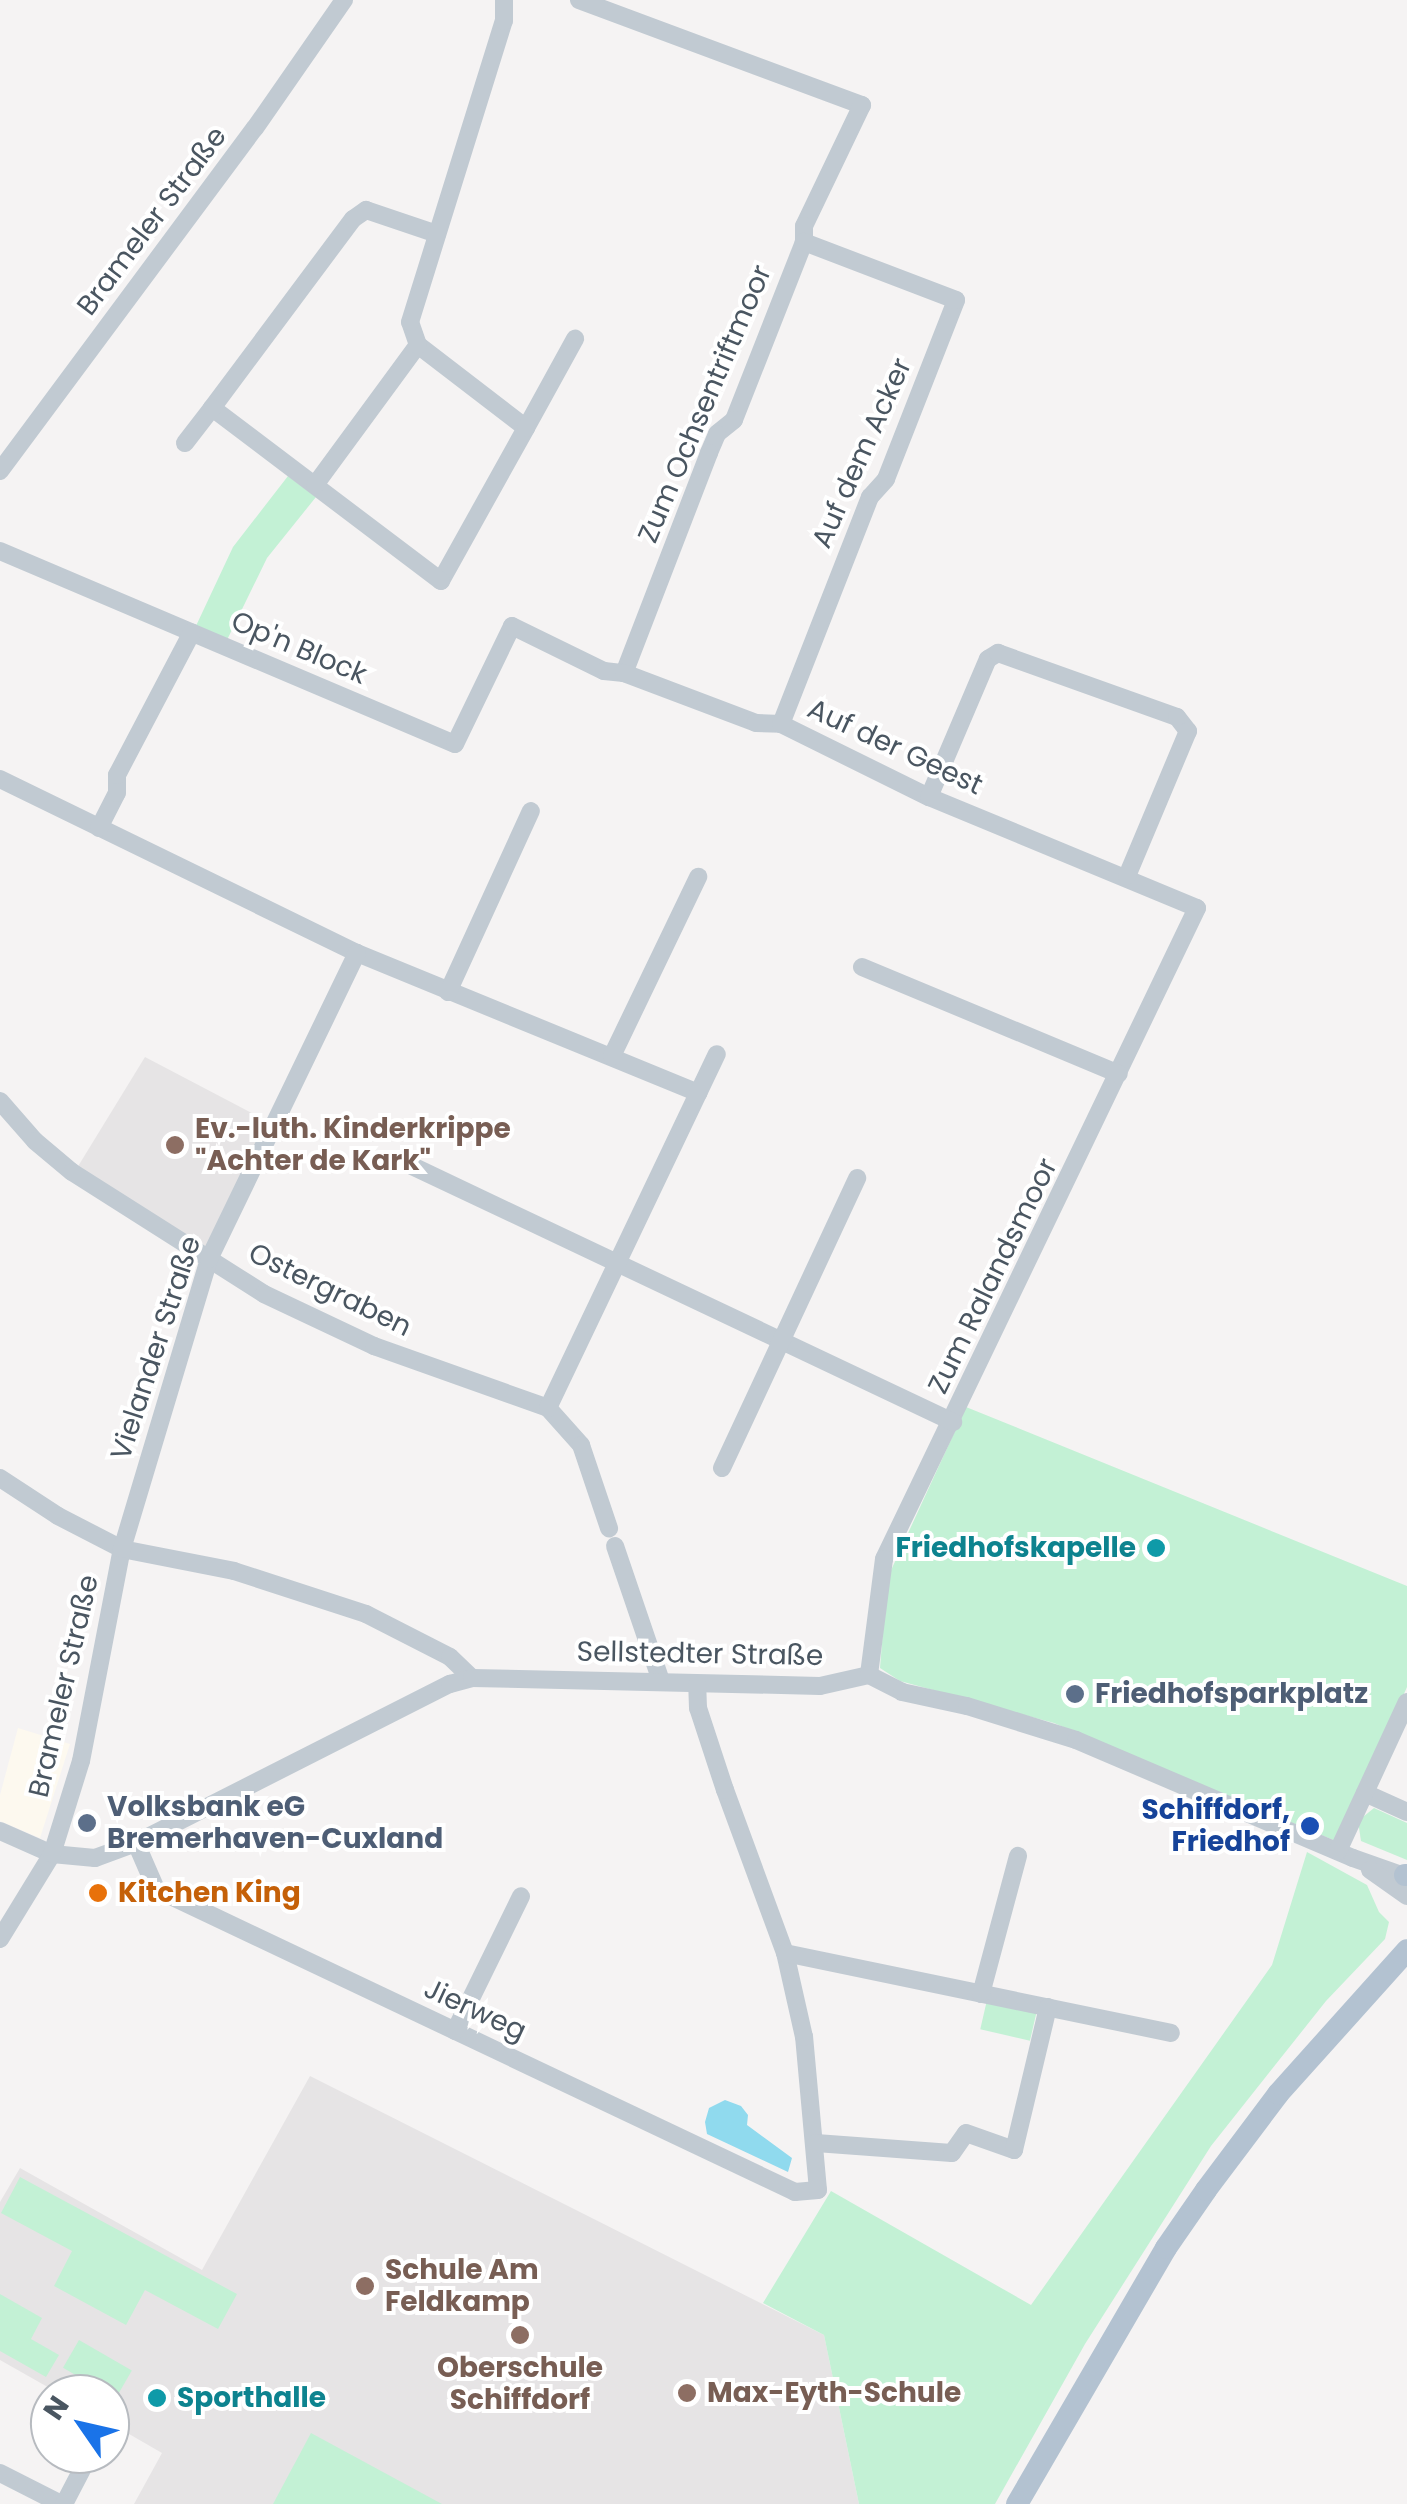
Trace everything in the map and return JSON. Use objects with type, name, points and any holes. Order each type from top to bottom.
[{"type":"main road","points":[[1017,2504],[1095,2366],[1196,2204],[1278,2094],[1407,1950]]},
{"type":"main road","points":[[1382,1976],[1407,1971]]},
{"type":"street","name":"Brameler Straße","points":[[0,471],[255,128],[344,0]]},
{"type":"street","points":[[504,0],[504,21],[410,322],[418,345],[526,428]]},
{"type":"street","name":"Zum Ochsentriftmoor","points":[[579,0],[862,105],[804,226],[804,242],[734,420],[717,434],[624,673]]},
{"type":"street","points":[[186,442],[353,219],[366,210],[437,234]]},
{"type":"street","name":"Auf dem Acker","points":[[781,724],[870,497],[886,480],[956,300],[804,242]]},
{"type":"street","points":[[212,408],[441,581],[575,339]]},
{"type":"street","points":[[314,485],[418,345]]},
{"type":"street","name":"Op'n Block","points":[[0,551],[454,744],[512,626]]},
{"type":"street","name":"Auf der Geest","points":[[512,626],[604,671],[624,673],[756,723],[781,724],[929,797],[1198,908]]},
{"type":"street","points":[[99,828],[116,793],[116,775],[192,632]]},
{"type":"street","points":[[929,797],[988,659],[998,653],[1177,717],[1188,731],[1127,876]]},
{"type":"street","points":[[0,779],[357,953],[698,1093]]},
{"type":"street","points":[[448,992],[532,811]]},
{"type":"street","points":[[612,1056],[698,877]]},
{"type":"street","name":"Zum Ralandsmoor","points":[[870,1675],[884,1558],[1198,908]]},
{"type":"street","name":"Vielander Straße","points":[[122,1548],[209,1259],[357,953]]},
{"type":"street","points":[[862,967],[1119,1074]]},
{"type":"street","points":[[548,1408],[717,1054]]},
{"type":"street","name":"Ostergraben","points":[[0,1101],[35,1141],[72,1172],[264,1294],[374,1346],[548,1408],[581,1445],[661,1681]]},
{"type":"street","points":[[410,1165],[953,1422]]},
{"type":"street","points":[[722,1468],[858,1178]]},
{"type":"street","name":"Brameler Straße","points":[[0,1939],[52,1854],[87,1736],[122,1548],[2,1484]]},
{"type":"street","points":[[122,1548],[234,1571],[366,1614],[450,1657],[472,1678]]},
{"type":"street","points":[[870,1675],[902,1692],[967,1706],[1076,1740],[1406,1881]]},
{"type":"street","name":"Sellstedter Straße","points":[[52,1854],[95,1858],[136,1843],[450,1684],[472,1678],[820,1686],[870,1675]]},
{"type":"street","points":[[697,1685],[709,1741],[785,1953],[804,2038],[816,2143],[952,2153],[966,2133],[1014,2150],[1048,2008]]},
{"type":"street","points":[[1345,1855],[1365,1792],[1407,1702]]},
{"type":"street","points":[[1365,1792],[1407,1812]]},
{"type":"street","points":[[0,1832],[52,1854]]},
{"type":"street","name":"Jierweg","points":[[136,1843],[143,1868],[156,1889],[794,2192],[818,2190],[816,2143]]},
{"type":"street","points":[[980,1994],[1018,1856]]},
{"type":"street","points":[[455,2031],[520,1896]]},
{"type":"street","points":[[785,1953],[1171,2033]]},
{"type":"street","points":[[0,2473],[63,2504],[79,2474]]},
{"type":"shaded area","name":"Ev.-luth. Kinderkrippe \"Achter de Kark\"","points":[[145,1057],[271,1123],[208,1250],[77,1168]]},
{"type":"shaded area","points":[[18,1728],[70,1744],[40,1838],[0,1821],[0,1795]]},
{"type":"shaded area","name":"Schule Am Feldkamp","points":[[310,2076],[824,2335],[859,2504],[134,2504],[162,2453],[130,2435],[130,2374],[30,2377],[0,2360],[0,2202],[20,2168],[202,2270]]},
{"type":"green space","points":[[288,476],[316,497],[267,558],[227,640],[195,628],[233,547]]},
{"type":"green space","points":[[966,1407],[1407,1586],[1407,1687],[1338,1842],[1054,1723],[900,1681],[880,1668],[887,1579]]},
{"type":"green space","points":[[1374,1808],[1407,1823],[1407,1860],[1361,1841],[1358,1821]]},
{"type":"green space","points":[[1307,1852],[1367,1885],[1379,1912],[1389,1922],[1385,1939],[1326,2001],[1211,2146],[1085,2344],[995,2504],[859,2504],[824,2335],[763,2303],[831,2191],[1031,2305],[1272,1965]]},
{"type":"green space","points":[[987,2000],[1037,2011],[1030,2041],[980,2029]]},
{"type":"green space","points":[[20,2177],[237,2294],[218,2329],[145,2290],[126,2325],[54,2286],[72,2251],[1,2213]]},
{"type":"green space","points":[[0,2294],[42,2318],[31,2339],[59,2355],[48,2374],[41,2374],[0,2351]]},
{"type":"green space","points":[[79,2340],[132,2370],[130,2374],[74,2374],[63,2368]]},
{"type":"green space","points":[[311,2433],[442,2504],[273,2504]]},
{"type":"water","points":[[725,2100],[741,2106],[748,2115],[747,2125],[792,2158],[788,2172],[707,2134],[709,2108]]},
{"type":"place","name":"Ev.-luth. Kinderkrippe \"Achter de Kark\"","points":[[175,1145]]},
{"type":"place","name":"Friedhofskapelle","points":[[1156,1548]]},
{"type":"place","name":"Friedhofsparkplatz","points":[[1075,1694]]},
{"type":"place","name":"Volksbank eG Bremerhaven-Cuxland","points":[[87,1823]]},
{"type":"place","name":"Schiffdorf, Friedhof","points":[[1310,1826]]},
{"type":"place","name":"Kitchen King","points":[[98,1893]]},
{"type":"place","name":"Schule Am Feldkamp","points":[[365,2286]]},
{"type":"place","name":"Oberschule Schiffdorf","points":[[520,2335]]},
{"type":"place","name":"Max-Eyth-Schule","points":[[687,2393]]},
{"type":"place","name":"Sporthalle","points":[[157,2398]]}]
